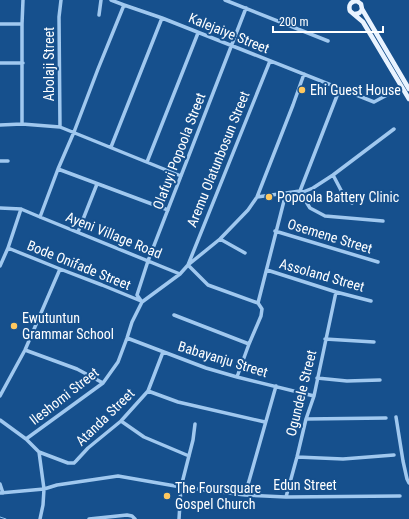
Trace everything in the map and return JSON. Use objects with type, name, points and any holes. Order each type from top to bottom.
[{"type":"main road","points":[[347,0],[350,11],[363,22],[409,99]]},
{"type":"main road","points":[[349,7],[351,3],[359,1],[409,89]]},
{"type":"main road","points":[[354,14],[360,12],[362,8]]},
{"type":"street","points":[[22,124],[23,0]]},
{"type":"street","name":"Abolaji Street","points":[[60,127],[59,17],[61,0]]},
{"type":"street","points":[[99,15],[101,0]]},
{"type":"street","name":"Kalejaiye Street","points":[[111,0],[162,18],[374,102],[402,87]]},
{"type":"street","points":[[225,0],[328,42]]},
{"type":"street","points":[[40,217],[124,5]]},
{"type":"street","name":"Olafuyi Popoola Street","points":[[142,302],[137,295],[148,261],[246,8]]},
{"type":"street","points":[[111,147],[162,18]]},
{"type":"street","points":[[0,24],[22,24]]},
{"type":"street","points":[[147,162],[198,33]]},
{"type":"street","name":"Aremu Olatunbosun Street","points":[[188,265],[270,61]]},
{"type":"street","points":[[0,63],[23,63]]},
{"type":"street","points":[[142,302],[180,274],[188,265],[220,240],[248,210],[257,197],[304,74]]},
{"type":"street","points":[[340,88],[302,192],[310,208],[325,216],[383,221]]},
{"type":"street","points":[[0,125],[22,124],[60,127],[181,176]]},
{"type":"street","points":[[257,197],[286,192],[302,192],[313,188],[333,175],[394,129]]},
{"type":"street","points":[[0,161],[8,160]]},
{"type":"street","points":[[58,169],[168,210]]},
{"type":"street","points":[[333,175],[342,194],[352,203]]},
{"type":"street","points":[[78,232],[97,184]]},
{"type":"street","points":[[258,303],[286,192]]},
{"type":"street","points":[[0,208],[21,209],[8,248],[0,266]]},
{"type":"street","name":"Ayeni Village Road","points":[[21,209],[180,274]]},
{"type":"street","name":"Osemene Street","points":[[275,231],[378,262]]},
{"type":"street","points":[[220,240],[245,253]]},
{"type":"street","name":"Bode Onifade Street","points":[[8,248],[142,302]]},
{"type":"street","points":[[188,265],[208,285],[258,303],[262,310],[237,377]]},
{"type":"street","points":[[0,396],[25,350],[60,269]]},
{"type":"street","name":"Assoland Street","points":[[267,270],[336,292],[371,301]]},
{"type":"street","name":"Ogundele Street","points":[[286,497],[306,419],[314,396],[336,292]]},
{"type":"street","name":"Ileshomi Street","points":[[26,439],[103,383],[118,362],[132,322],[142,302]]},
{"type":"street","points":[[174,316],[249,344]]},
{"type":"street","name":"Babayanju Street","points":[[127,338],[206,368],[314,396]]},
{"type":"street","points":[[325,339],[374,342]]},
{"type":"street","points":[[25,350],[77,369],[103,383]]},
{"type":"street","name":"Atanda Street","points":[[39,452],[68,463],[74,463],[88,448],[121,421],[148,391],[163,352]]},
{"type":"street","points":[[317,378],[347,381],[380,380]]},
{"type":"street","points":[[245,495],[276,386]]},
{"type":"street","points":[[148,391],[178,402],[265,422]]},
{"type":"street","points":[[396,417],[403,461],[409,482]]},
{"type":"street","points":[[306,419],[386,418]]},
{"type":"street","points":[[0,420],[26,439],[39,452],[44,489],[40,519]]},
{"type":"street","points":[[121,421],[144,437],[189,456]]},
{"type":"street","points":[[179,519],[181,487],[193,440],[195,424]]},
{"type":"street","points":[[297,457],[343,459],[394,455]]},
{"type":"street","name":"Edun Street","points":[[1,493],[44,489],[57,485],[118,476],[181,487],[245,495],[286,497],[400,496]]},
{"type":"street","points":[[0,484],[1,493]]},
{"type":"street","points":[[89,519],[122,515],[132,516],[135,519]]},
{"type":"waterway","points":[[0,517],[6,519]]},
{"type":"place","name":"Ehi Guest House","points":[[302,90]]},
{"type":"place","name":"Popoola Battery Clinic","points":[[269,197]]},
{"type":"place","name":"Ewutuntun Grammar School","points":[[14,326]]},
{"type":"place","name":"The Foursquare Gospel Church","points":[[167,496]]}]
